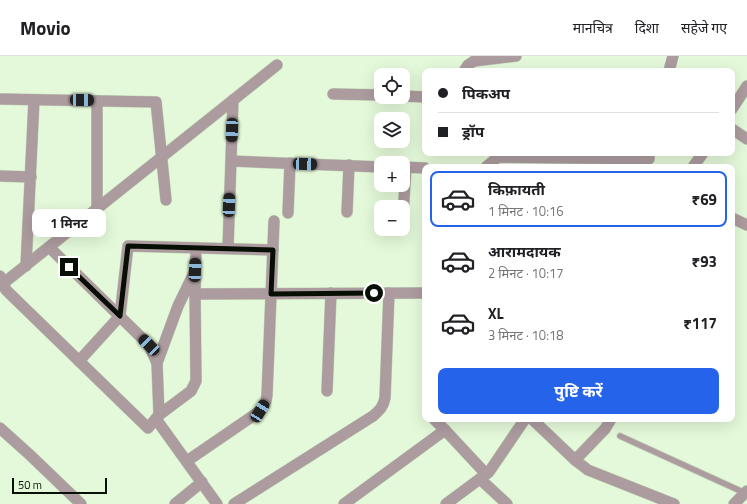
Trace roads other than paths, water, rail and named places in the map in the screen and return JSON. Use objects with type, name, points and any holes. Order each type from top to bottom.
[{"type":"street","points":[[466,68],[474,61],[516,56]]},
{"type":"street","points":[[670,68],[673,56]]},
{"type":"street","points":[[196,248],[196,381],[191,390],[158,417],[148,428],[6,290],[1,282],[26,266],[277,64]]},
{"type":"street","points":[[735,104],[747,86]]},
{"type":"street","points":[[333,94],[374,95]]},
{"type":"street","points":[[410,96],[422,97]]},
{"type":"street","points":[[0,99],[156,102],[166,200]]},
{"type":"street","points":[[26,266],[34,100]]},
{"type":"street","points":[[228,248],[233,100]]},
{"type":"street","points":[[97,208],[98,101]]},
{"type":"street","points":[[735,131],[747,139]]},
{"type":"street","points":[[490,164],[498,157],[530,162],[588,163],[649,159],[649,156]]},
{"type":"street","points":[[231,161],[374,166]]},
{"type":"street","points":[[288,213],[290,164]]},
{"type":"street","points":[[347,212],[349,165]]},
{"type":"street","points":[[410,167],[422,168]]},
{"type":"street","points":[[0,176],[31,177]]},
{"type":"street","points":[[735,219],[747,225]]},
{"type":"street","points":[[187,462],[260,411],[266,401],[274,221]]},
{"type":"street","points":[[79,360],[120,316],[128,246],[273,250]]},
{"type":"street","points":[[49,247],[149,345],[157,363]]},
{"type":"street","points":[[195,270],[178,306],[157,363],[158,417],[187,462],[217,504]]},
{"type":"street","points":[[327,391],[331,293]]},
{"type":"street","points":[[234,504],[373,416],[384,405],[389,293]]},
{"type":"street","points":[[195,294],[422,293]]},
{"type":"street","points":[[437,422],[507,504]]},
{"type":"street","points":[[446,504],[489,472],[523,422]]},
{"type":"street","points":[[535,422],[575,460],[588,470],[674,504]]},
{"type":"street","points":[[575,460],[606,429],[610,422]]},
{"type":"street","points":[[0,428],[81,504]]},
{"type":"street","points":[[344,504],[445,430]]},
{"type":"street","points":[[175,504],[202,482]]},
{"type":"street","points":[[734,504],[746,492]]},
{"type":"lane","points":[[620,436],[746,492]]}]
